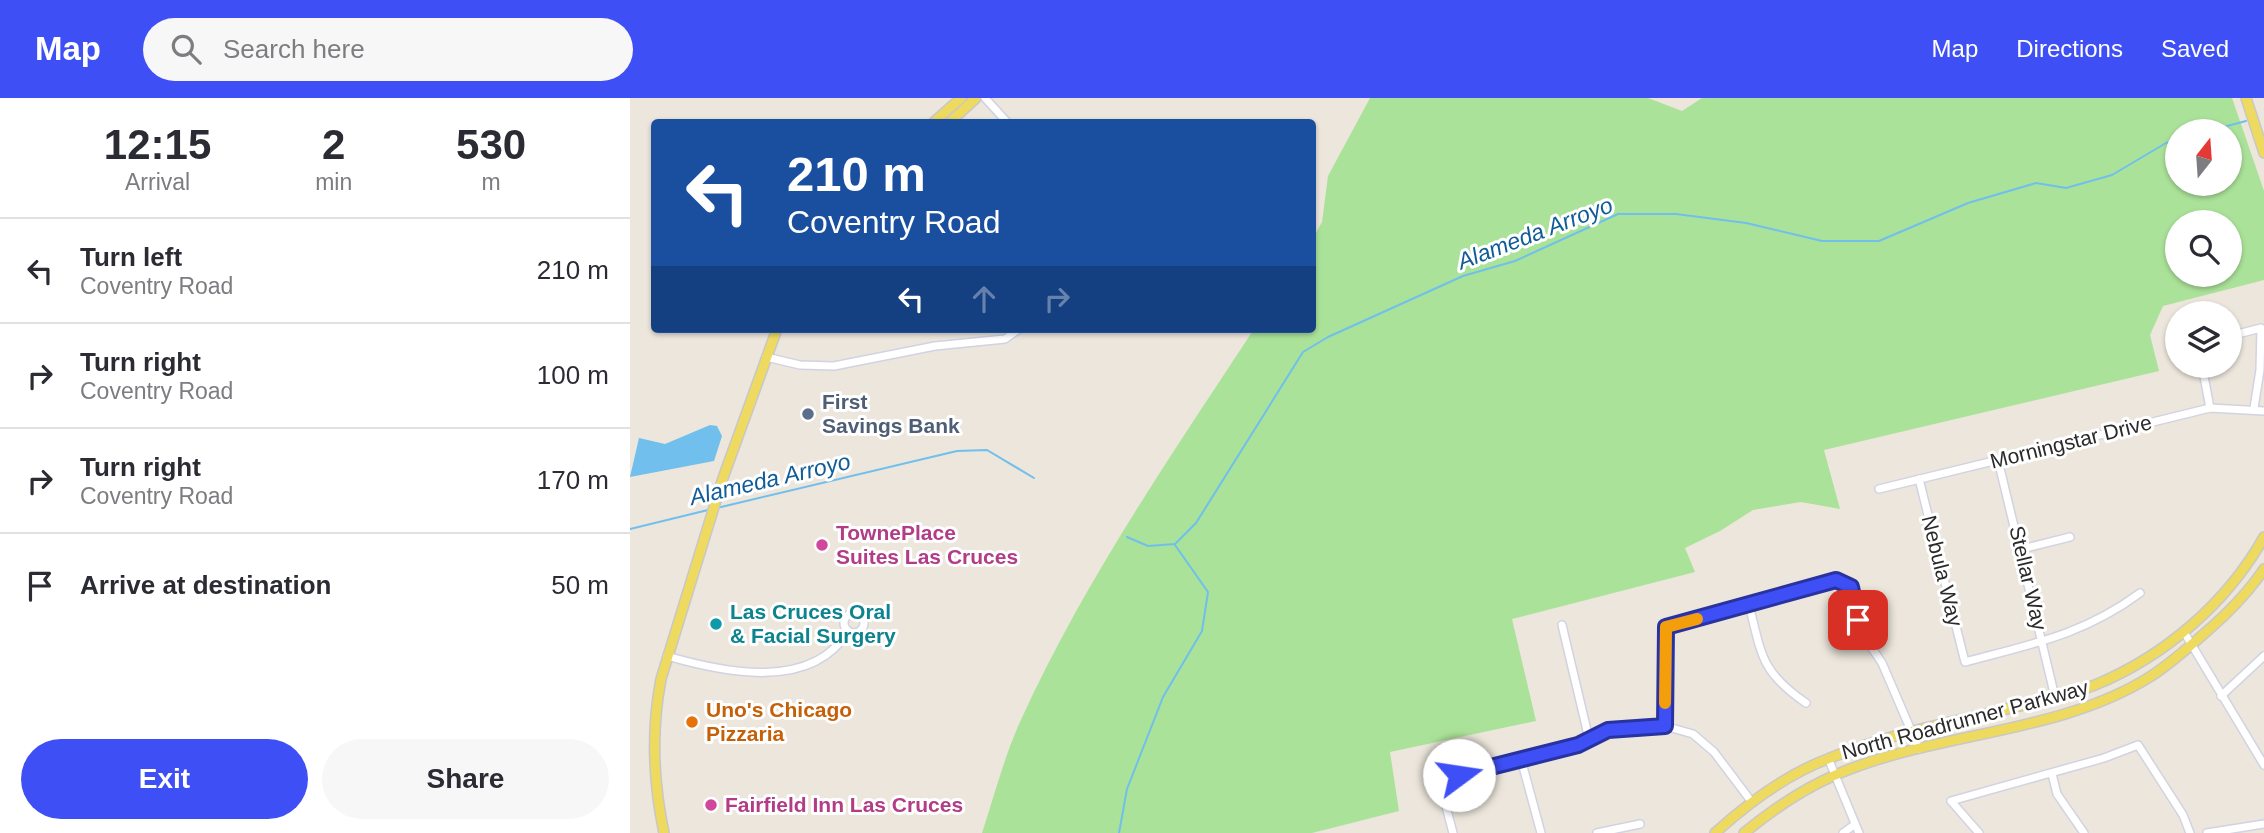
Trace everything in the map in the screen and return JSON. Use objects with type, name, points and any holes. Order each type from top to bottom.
[{"type":"main road","points":[[937,119],[961,98]]},
{"type":"main road","points":[[953,119],[976,98]]},
{"type":"main road","points":[[2246,98],[2264,153]]},
{"type":"main road","points":[[664,833],[657,800],[653,729],[667,656],[718,495],[775,333]]},
{"type":"main road","name":"North Roadrunner Parkway","points":[[1716,833],[1751,801],[1828,758],[1913,730],[2095,685],[2141,662],[2184,632],[2227,590],[2264,537]]},
{"type":"main road","name":"North Roadrunner Parkway","points":[[1744,833],[1804,791],[1835,775],[1919,749],[2062,713],[2115,694],[2148,678],[2192,645],[2233,608],[2264,569]]},
{"type":"street","points":[[985,98],[1004,119]]},
{"type":"street","points":[[2242,333],[2261,328],[2260,370],[2254,408]]},
{"type":"street","points":[[766,357],[800,365],[834,366],[935,346],[1005,339],[1013,333]]},
{"type":"street","points":[[2204,378],[2210,408]]},
{"type":"street","name":"Morningstar Drive","points":[[1879,489],[2210,408],[2254,408],[2264,411]]},
{"type":"street","name":"Stellar Way","points":[[1998,460],[2022,549],[2055,697]]},
{"type":"street","name":"Nebula Way","points":[[1920,479],[1965,662],[2043,642]]},
{"type":"street","points":[[2022,549],[2070,537]]},
{"type":"street","points":[[1665,726],[1666,627],[1836,580],[1851,587],[1863,635],[1882,663],[1919,749]]},
{"type":"street","points":[[2043,642],[2101,620],[2140,593]]},
{"type":"street","points":[[1749,605],[1769,673],[1781,686],[1806,703]]},
{"type":"street","points":[[1562,625],[1590,739]]},
{"type":"street","points":[[667,656],[720,670],[788,670],[813,663],[829,654],[848,631]]},
{"type":"street","points":[[2184,632],[2264,765]]},
{"type":"street","points":[[2221,696],[2264,656]]},
{"type":"street","points":[[1453,833],[1438,780],[1578,745],[1608,730],[1665,726],[1693,734],[1714,752],[1751,801]]},
{"type":"street","points":[[1979,833],[1951,801],[2052,774],[2138,745],[2183,815],[2190,833]]},
{"type":"street","points":[[1828,758],[1857,829],[1843,833]]},
{"type":"street","points":[[1521,759],[1541,833]]},
{"type":"street","points":[[2052,774],[2057,794],[2084,833]]},
{"type":"street","points":[[1597,833],[1640,824]]},
{"type":"street","points":[[2207,833],[2264,824]]},
{"type":"green space","points":[[1370,98],[1648,98],[1682,111],[1702,98],[2232,98],[2239,119],[2165,119],[2165,196],[2242,196],[2242,127],[2264,191],[2264,280],[2242,286],[2242,210],[2165,210],[2165,287],[2237,287],[2182,301],[2165,301],[2150,335],[2159,371],[1824,450],[1840,509],[1801,502],[1753,510],[1720,531],[1685,548],[1695,572],[1512,619],[1536,721],[1390,752],[1399,811],[1312,833],[982,833],[1014,735],[1071,620],[1129,521],[1251,333],[1316,333],[1316,233],[1322,222],[1328,176]]},
{"type":"water","points":[[710,425],[717,426],[722,436],[714,461],[630,477],[639,438],[665,444]]},
{"type":"waterway","name":"Alameda Arroyo","points":[[2242,122],[2246,121]]},
{"type":"waterway","name":"Alameda Arroyo","points":[[1127,537],[1148,546],[1175,544],[1196,523],[1303,352],[1328,337],[1463,276],[1515,261],[1618,214],[1676,214],[1746,223],[1822,241],[1879,241],[1968,203],[2036,183],[2066,188],[2112,175],[2165,144]]},
{"type":"waterway","name":"Alameda Arroyo","points":[[717,508],[957,451],[987,450],[1034,478]]},
{"type":"waterway","name":"Alameda Arroyo","points":[[630,529],[708,510]]},
{"type":"waterway","points":[[1119,833],[1127,789],[1163,697],[1202,631],[1208,592],[1175,545]]},
{"type":"slow traffic","points":[[1665,703],[1666,627],[1697,619]]},
{"type":"place","name":"First Savings Bank","points":[[808,414]]},
{"type":"place","name":"TownePlace Suites Las Cruces","points":[[822,545]]},
{"type":"place","name":"Las Cruces Oral & Facial Surgery","points":[[716,624]]},
{"type":"place","name":"Uno's Chicago Pizzaria","points":[[692,722]]},
{"type":"place","name":"Fairfield Inn Las Cruces","points":[[711,805]]},
{"type":"route","points":[[1459,775],[1578,745],[1608,730],[1665,726],[1666,627],[1836,580],[1851,587],[1858,620]]}]
